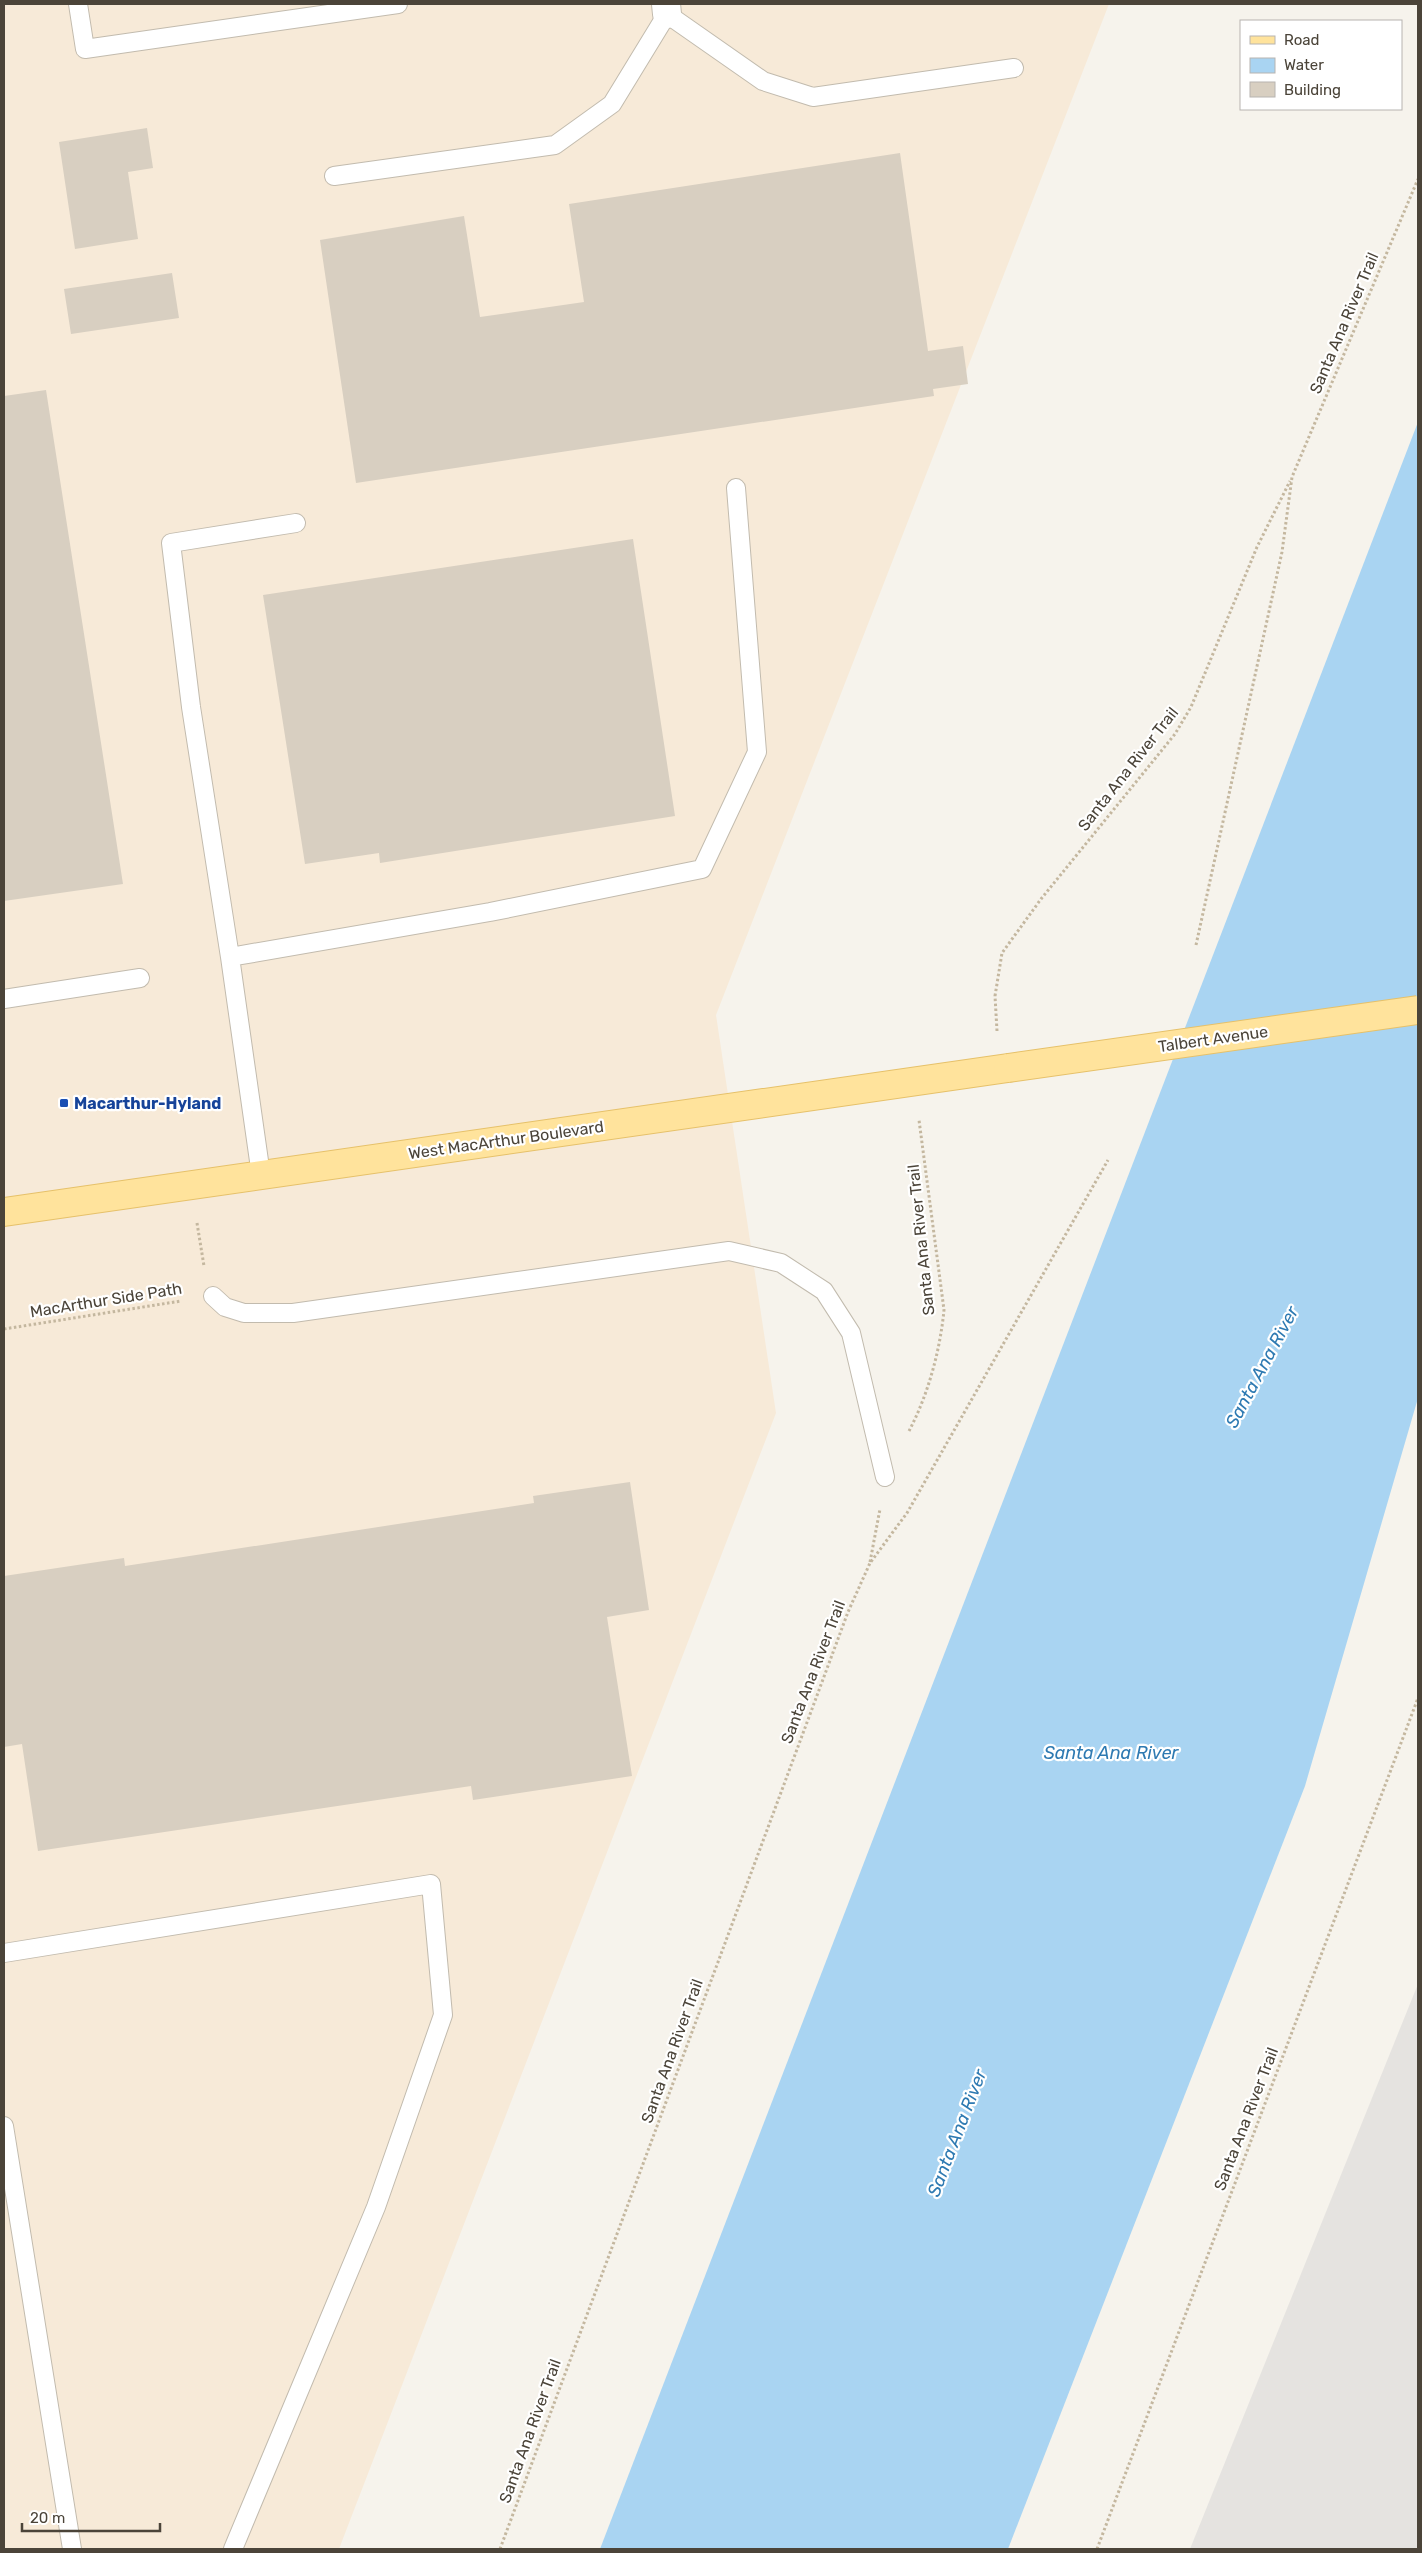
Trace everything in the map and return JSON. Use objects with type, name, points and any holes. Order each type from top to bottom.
[{"type":"main road","name":"Talbert Avenue","points":[[1004,1069],[1418,1010]]},
{"type":"main road","name":"West MacArthur Boulevard","points":[[4,1212],[1004,1069]]},
{"type":"lane","points":[[78,4],[85,49],[398,4]]},
{"type":"lane","points":[[334,176],[555,145],[612,104],[666,9],[763,81],[814,97],[1014,68]]},
{"type":"lane","points":[[230,958],[490,912],[702,869],[757,752],[736,488]]},
{"type":"lane","points":[[261,1175],[191,707],[171,543],[296,523]]},
{"type":"lane","points":[[4,999],[140,978]]},
{"type":"lane","points":[[213,1296],[225,1307],[244,1313],[293,1314],[729,1252],[780,1263],[824,1291],[851,1333],[885,1477]]},
{"type":"lane","points":[[4,1953],[432,1884],[443,2015],[376,2207],[234,2549]]},
{"type":"lane","points":[[4,2126],[72,2549]]},
{"type":"path","name":"Santa Ana River Trail","points":[[1004,1069],[996,996],[1002,953],[1041,899],[1179,728],[1191,707],[1257,547],[1292,477],[1418,179]]},
{"type":"path","name":"Santa Ana River Trail","points":[[1196,945],[1282,552],[1292,477]]},
{"type":"path","name":"Santa Ana River Trail","points":[[870,1563],[885,1477],[919,1412],[941,1335],[944,1310],[937,1243],[914,1082]]},
{"type":"path","name":"Santa Ana River Trail","points":[[500,2549],[845,1621],[870,1563],[907,1513],[1108,1160]]},
{"type":"path","points":[[190,1184],[208,1286],[213,1296]]},
{"type":"path","name":"MacArthur Side Path","points":[[4,1329],[213,1296]]},
{"type":"path","name":"Santa Ana River Trail","points":[[1097,2549],[1418,1698]]},
{"type":"shaded area","points":[[4,4],[1109,4],[716,1015],[776,1413],[339,2549],[4,2549]]},
{"type":"shaded area","points":[[1418,1984],[1418,2549],[1190,2549]]},
{"type":"water","name":"Santa Ana River","points":[[1418,422],[1418,1398],[1305,1786],[1008,2549],[600,2549]]},
{"type":"building","points":[[147,128],[153,168],[128,172],[138,239],[75,249],[59,142]]},
{"type":"building","points":[[900,153],[928,351],[963,346],[968,384],[933,389],[934,396],[356,483],[320,240],[464,216],[480,317],[584,302],[569,204]]},
{"type":"building","points":[[172,273],[179,318],[71,334],[64,289]]},
{"type":"building","points":[[46,390],[123,884],[4,901],[4,396]]},
{"type":"building","points":[[633,539],[675,816],[380,863],[379,853],[305,864],[263,595]]},
{"type":"building","points":[[630,1482],[649,1610],[607,1617],[632,1776],[473,1800],[471,1786],[38,1851],[22,1744],[4,1747],[4,1576],[124,1558],[125,1566],[534,1503],[533,1496]]},
{"type":"place","name":"Macarthur-Hyland","points":[[64,1103]]}]
